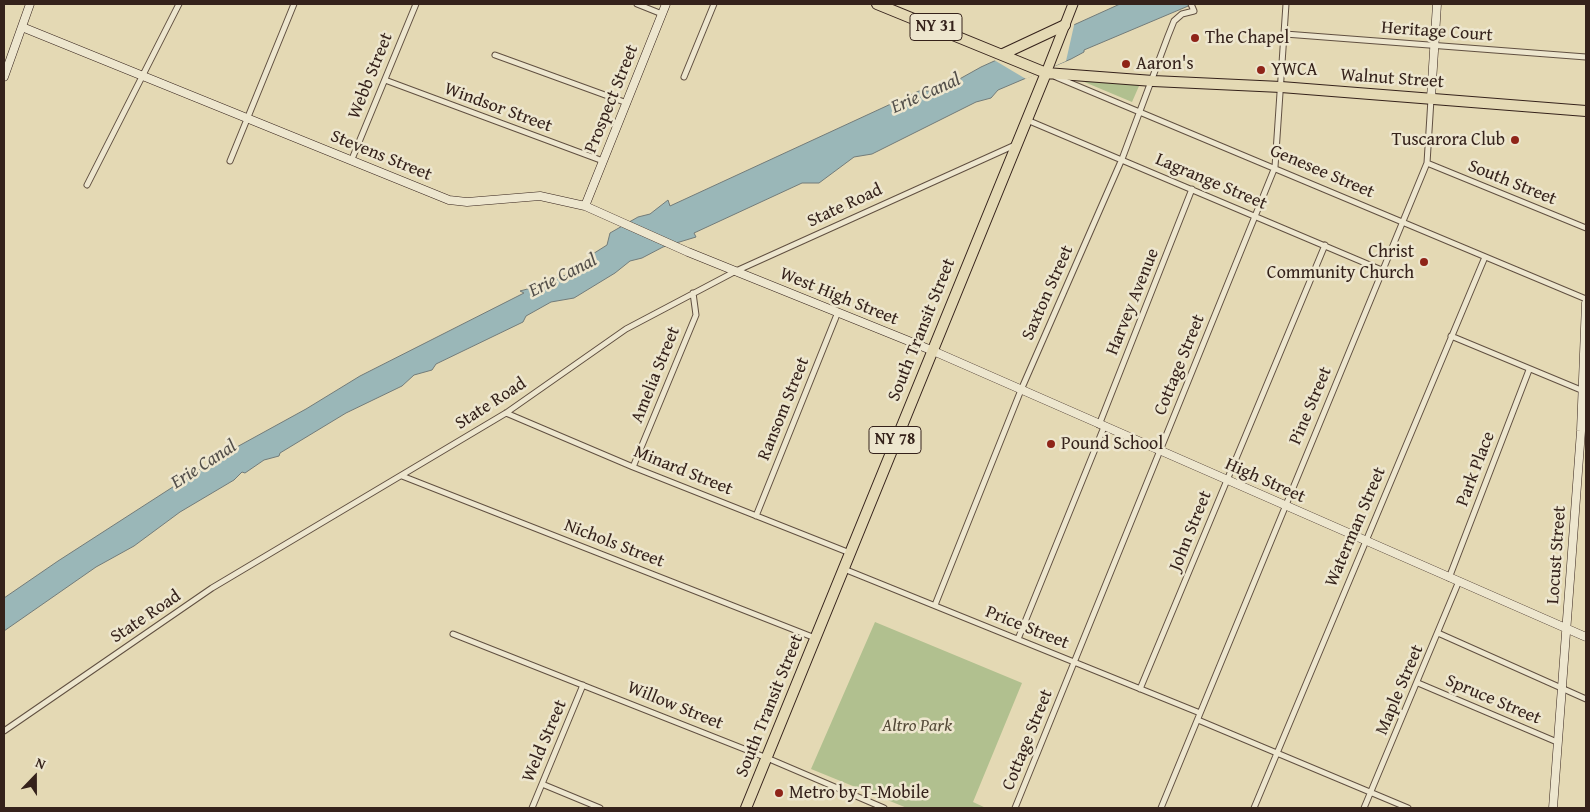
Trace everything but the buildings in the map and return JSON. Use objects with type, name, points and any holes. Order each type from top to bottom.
[{"type":"highway","name":"NY 31","points":[[877,4],[1045,71]]},
{"type":"highway","points":[[999,52],[1066,21]]},
{"type":"highway","name":"Walnut Street","points":[[1045,71],[1152,81],[1281,87],[1586,110]]},
{"type":"highway","name":"South Transit Street","points":[[746,808],[931,350],[1027,120],[1045,71]]},
{"type":"main road","name":"South Transit Street","points":[[1045,71],[1073,4]]},
{"type":"street","points":[[4,76],[30,4]]},
{"type":"street","points":[[86,185],[180,4]]},
{"type":"street","points":[[230,161],[294,4]]},
{"type":"street","name":"Webb Street","points":[[352,159],[416,4]]},
{"type":"street","points":[[637,4],[662,14]]},
{"type":"street","name":"Prospect Street","points":[[585,206],[666,4]]},
{"type":"street","points":[[684,77],[714,4]]},
{"type":"street","name":"Saxton Street","points":[[935,605],[1021,390],[1122,159],[1174,21],[1182,14],[1194,11],[1191,4]]},
{"type":"street","name":"Cottage Street","points":[[1015,808],[1255,215],[1276,168],[1286,4]]},
{"type":"street","name":"Pine Street","points":[[1161,808],[1427,163],[1437,4]]},
{"type":"street","name":"Stevens Street","points":[[22,27],[352,159],[449,200],[467,202],[540,196],[585,206],[606,217],[736,271]]},
{"type":"street","name":"Heritage Court","points":[[1285,34],[1586,57]]},
{"type":"street","points":[[495,55],[627,104]]},
{"type":"street","name":"Genesee Street","points":[[1045,71],[1140,113],[1276,168],[1586,299]]},
{"type":"street","name":"Windsor Street","points":[[384,80],[603,161]]},
{"type":"street","name":"Lagrange Street","points":[[1027,120],[1384,271]]},
{"type":"street","name":"State Road","points":[[4,731],[212,588],[506,413],[626,329],[736,271],[1016,145]]},
{"type":"street","name":"South Street","points":[[1427,163],[1586,228]]},
{"type":"street","name":"Harvey Avenue","points":[[1018,639],[1192,189]]},
{"type":"street","name":"John Street","points":[[1140,689],[1326,245]]},
{"type":"street","name":"Waterman Street","points":[[1254,808],[1365,540],[1486,256]]},
{"type":"street","name":"West High Street","points":[[736,271],[931,350]]},
{"type":"street","name":"Amelia Street","points":[[633,467],[696,315],[693,293]]},
{"type":"street","name":"Locust Street","points":[[1553,808],[1583,432],[1581,390],[1584,364],[1586,303]]},
{"type":"street","name":"Ransom Street","points":[[756,516],[838,312]]},
{"type":"street","points":[[1451,336],[1581,390]]},
{"type":"street","name":"High Street","points":[[931,350],[1285,507],[1586,637]]},
{"type":"street","name":"Park Place","points":[[1449,578],[1530,370]]},
{"type":"street","name":"Minard Street","points":[[506,413],[633,467],[850,553]]},
{"type":"street","name":"Nichols Street","points":[[402,476],[815,638]]},
{"type":"street","name":"Price Street","points":[[844,569],[1200,713]]},
{"type":"street","name":"Maple Street","points":[[1364,808],[1459,581]]},
{"type":"street","points":[[1438,633],[1586,699]]},
{"type":"street","name":"Willow Street","points":[[453,634],[767,758],[884,808]]},
{"type":"street","name":"Spruce Street","points":[[1418,682],[1558,742]]},
{"type":"street","name":"Weld Street","points":[[532,808],[584,685]]},
{"type":"street","points":[[1198,720],[1408,808]]},
{"type":"street","points":[[542,784],[600,808]]},
{"type":"green space","points":[[1083,79],[1137,84],[1139,86],[1132,102],[1082,81]]},
{"type":"green space","name":"Altro Park","points":[[875,622],[1022,683],[973,802],[986,808],[907,808],[811,769]]},
{"type":"water","name":"Erie Canal","points":[[1120,4],[1193,4],[1084,50],[1084,52],[1071,59],[998,90],[991,98],[976,102],[872,154],[854,157],[819,183],[802,183],[694,233],[696,237],[663,247],[642,258],[630,261],[615,273],[574,298],[551,302],[526,316],[523,322],[436,364],[432,370],[414,375],[402,386],[346,413],[280,453],[279,456],[264,460],[245,473],[242,472],[234,480],[180,512],[134,546],[96,567],[4,631],[4,598],[58,561],[224,454],[306,409],[360,376],[524,293],[520,291],[546,284],[552,279],[573,273],[588,257],[607,245],[610,233],[638,217],[650,214],[668,200],[670,206],[919,91],[938,91],[981,67]]},
{"type":"pier","points":[[1075,21],[1066,61],[1026,79],[994,60]]},
{"type":"place","name":"The Chapel","points":[[1195,38]]},
{"type":"place","name":"Aaron's","points":[[1126,64]]},
{"type":"place","name":"YWCA","points":[[1261,70]]},
{"type":"place","name":"Tuscarora Club","points":[[1515,140]]},
{"type":"place","name":"Christ Community Church","points":[[1424,262]]},
{"type":"place","name":"Pound School","points":[[1051,444]]},
{"type":"place","name":"Metro by T-Mobile","points":[[779,793]]}]
